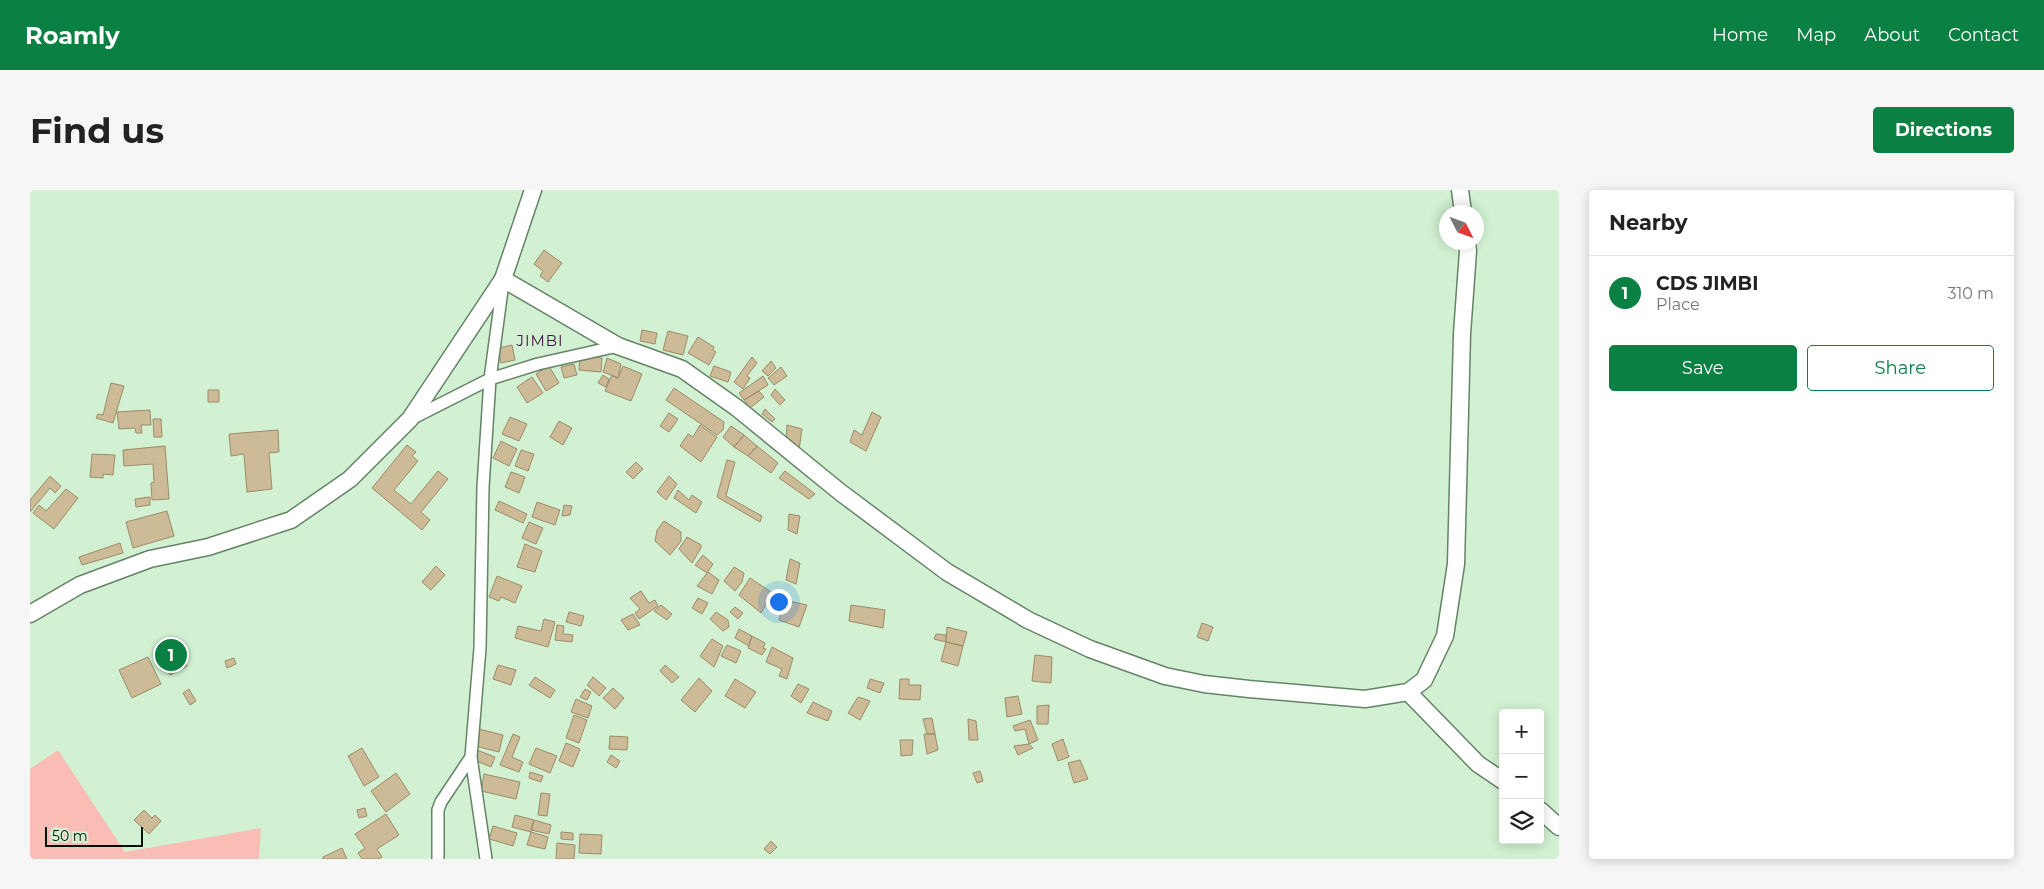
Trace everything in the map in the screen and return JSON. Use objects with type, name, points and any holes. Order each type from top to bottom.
[{"type":"main road","points":[[30,614],[80,585],[150,559],[208,547],[291,520],[350,479],[410,419],[503,279],[533,190]]},
{"type":"main road","points":[[1460,190],[1462,205]]},
{"type":"main road","points":[[503,279],[618,346],[682,370],[736,408],[840,492],[946,572],[1028,620],[1090,649],[1164,676],[1204,684],[1365,699],[1408,692],[1424,680],[1445,636],[1456,564],[1462,344],[1468,250]]},
{"type":"main road","points":[[1408,692],[1478,764],[1499,778]]},
{"type":"main road","points":[[1544,814],[1559,827]]},
{"type":"street","points":[[486,859],[471,757],[480,648],[484,487],[490,379],[503,279]]},
{"type":"street","points":[[410,419],[490,379],[538,364],[618,346]]},
{"type":"street","points":[[438,859],[438,810],[441,802],[471,757]]},
{"type":"shaded area","points":[[58,750],[125,852],[261,828],[259,859],[30,859],[30,769]]},
{"type":"building","points":[[544,250],[562,263],[548,282],[540,276],[543,271],[534,264]]},
{"type":"building","points":[[642,330],[657,333],[655,344],[640,341]]},
{"type":"building","points":[[668,331],[688,336],[683,355],[663,350]]},
{"type":"building","points":[[698,337],[714,347],[713,350],[716,352],[709,365],[688,353]]},
{"type":"building","points":[[512,345],[515,360],[501,363],[498,348]]},
{"type":"building","points":[[580,356],[602,358],[601,372],[579,370]]},
{"type":"building","points":[[752,357],[757,363],[747,376],[750,378],[743,389],[734,382]]},
{"type":"building","points":[[607,358],[621,364],[618,378],[603,372]]},
{"type":"building","points":[[771,361],[776,368],[768,376],[762,371]]},
{"type":"building","points":[[574,364],[577,375],[564,378],[561,367]]},
{"type":"building","points":[[549,366],[559,383],[546,391],[536,374]]},
{"type":"building","points":[[623,366],[642,374],[631,401],[605,391],[612,375],[618,378]]},
{"type":"building","points":[[714,366],[731,372],[728,382],[710,376]]},
{"type":"building","points":[[781,367],[787,376],[774,385],[768,378]]},
{"type":"building","points":[[603,375],[609,379],[606,387],[598,383]]},
{"type":"building","points":[[763,376],[768,385],[744,400],[739,393]]},
{"type":"building","points":[[532,377],[543,393],[527,403],[517,387]]},
{"type":"building","points":[[111,383],[124,386],[113,423],[96,418],[98,414],[103,415]]},
{"type":"building","points":[[674,388],[724,422],[723,430],[717,435],[666,400]]},
{"type":"building","points":[[775,389],[785,400],[780,405],[771,395]]},
{"type":"building","points":[[208,390],[219,390],[219,402],[208,402]]},
{"type":"building","points":[[759,391],[764,397],[750,408],[744,400]]},
{"type":"building","points":[[765,409],[775,419],[772,422],[762,414]]},
{"type":"building","points":[[150,410],[151,425],[141,425],[142,433],[136,433],[135,428],[119,429],[117,412]]},
{"type":"building","points":[[872,412],[881,417],[866,451],[850,442],[854,430],[862,435]]},
{"type":"building","points":[[669,413],[678,419],[669,432],[660,426]]},
{"type":"building","points":[[510,417],[527,424],[519,441],[502,434]]},
{"type":"building","points":[[153,419],[161,419],[162,437],[154,437]]},
{"type":"building","points":[[559,421],[572,428],[563,445],[550,437]]},
{"type":"building","points":[[700,425],[717,437],[701,462],[680,446],[688,434],[693,437]]},
{"type":"building","points":[[787,425],[802,429],[799,450],[786,448]]},
{"type":"building","points":[[731,426],[744,435],[734,447],[723,437]]},
{"type":"building","points":[[278,430],[279,452],[269,453],[272,489],[247,492],[244,454],[231,456],[229,434]]},
{"type":"building","points":[[744,435],[757,446],[748,456],[734,447]]},
{"type":"building","points":[[501,441],[517,449],[509,466],[493,458]]},
{"type":"building","points":[[407,445],[416,452],[412,456],[418,461],[394,490],[411,504],[438,471],[448,479],[421,512],[430,520],[422,530],[372,488]]},
{"type":"building","points":[[165,446],[169,499],[152,500],[153,464],[124,466],[123,450]]},
{"type":"building","points":[[757,446],[778,463],[771,473],[748,456]]},
{"type":"building","points":[[521,450],[534,454],[528,471],[515,466]]},
{"type":"building","points":[[92,454],[115,455],[113,475],[103,474],[103,478],[90,477]]},
{"type":"building","points":[[727,460],[735,462],[726,496],[762,516],[760,522],[717,497]]},
{"type":"building","points":[[636,462],[643,469],[633,479],[626,472]]},
{"type":"building","points":[[785,471],[815,494],[809,499],[779,478]]},
{"type":"building","points":[[511,472],[525,477],[519,493],[505,487]]},
{"type":"building","points":[[50,476],[61,486],[55,493],[50,488],[30,512],[30,500]]},
{"type":"building","points":[[669,476],[677,484],[666,500],[657,492]]},
{"type":"building","points":[[66,489],[78,498],[54,529],[33,513],[39,505],[46,511]]},
{"type":"building","points":[[678,490],[689,500],[692,495],[702,502],[696,513],[674,498]]},
{"type":"building","points":[[150,497],[150,505],[136,507],[135,499]]},
{"type":"building","points":[[499,501],[527,514],[523,523],[495,510]]},
{"type":"building","points":[[537,502],[560,510],[555,525],[532,517]]},
{"type":"building","points":[[564,505],[572,506],[570,515],[562,516]]},
{"type":"building","points":[[167,511],[174,536],[133,548],[126,522]]},
{"type":"building","points":[[789,514],[800,516],[797,534],[788,530]]},
{"type":"building","points":[[664,521],[681,532],[681,541],[670,555],[655,541],[657,530]]},
{"type":"building","points":[[529,522],[543,528],[536,544],[522,538]]},
{"type":"building","points":[[687,537],[701,545],[692,563],[679,549]]},
{"type":"building","points":[[120,543],[123,553],[82,565],[79,557]]},
{"type":"building","points":[[525,544],[542,551],[535,572],[517,567]]},
{"type":"building","points":[[703,555],[713,564],[707,573],[695,565]]},
{"type":"building","points":[[790,559],[800,563],[796,584],[786,580]]},
{"type":"building","points":[[436,566],[445,575],[431,590],[422,582]]},
{"type":"building","points":[[734,567],[744,573],[742,582],[735,591],[724,581]]},
{"type":"building","points":[[708,572],[719,580],[712,594],[697,586]]},
{"type":"building","points":[[497,576],[522,586],[515,603],[501,597],[499,601],[489,597]]},
{"type":"building","points":[[750,578],[771,592],[761,613],[739,595]]},
{"type":"building","points":[[641,591],[649,603],[655,600],[658,606],[639,619],[635,613],[640,609],[630,598]]},
{"type":"building","points":[[698,598],[708,603],[702,614],[692,608]]},
{"type":"building","points":[[784,600],[807,605],[799,627],[779,620]]},
{"type":"building","points":[[661,605],[672,614],[667,620],[654,611]]},
{"type":"building","points":[[851,605],[885,610],[883,628],[849,621]]},
{"type":"building","points":[[735,607],[743,613],[738,619],[730,612]]},
{"type":"building","points":[[569,612],[584,616],[581,626],[566,622]]},
{"type":"building","points":[[716,612],[728,620],[729,627],[723,631],[710,619]]},
{"type":"building","points":[[633,614],[640,625],[628,630],[621,620]]},
{"type":"building","points":[[544,619],[555,622],[548,647],[515,638],[518,626],[541,631]]},
{"type":"building","points":[[1202,623],[1213,627],[1208,641],[1197,637]]},
{"type":"building","points":[[557,625],[564,626],[563,634],[573,635],[572,642],[555,640]]},
{"type":"building","points":[[947,627],[967,632],[963,646],[946,642]]},
{"type":"building","points":[[739,629],[752,636],[749,646],[735,638]]},
{"type":"building","points":[[936,634],[946,635],[946,642],[934,639]]},
{"type":"building","points":[[752,636],[765,643],[763,648],[766,649],[762,655],[748,648]]},
{"type":"building","points":[[173,639],[187,666],[170,675],[157,648]]},
{"type":"building","points":[[712,639],[723,646],[714,667],[700,656]]},
{"type":"building","points":[[946,642],[963,646],[958,666],[941,661]]},
{"type":"building","points":[[727,645],[741,651],[736,663],[721,656]]},
{"type":"building","points":[[772,647],[793,658],[787,679],[779,676],[782,669],[766,662]]},
{"type":"building","points":[[1035,655],[1052,657],[1051,683],[1032,681]]},
{"type":"building","points":[[148,657],[161,684],[132,698],[119,670]]},
{"type":"building","points":[[234,658],[236,664],[227,668],[225,661]]},
{"type":"building","points":[[498,665],[516,670],[511,685],[493,679]]},
{"type":"building","points":[[665,665],[679,677],[672,683],[660,671]]},
{"type":"building","points":[[535,677],[555,690],[550,698],[529,685]]},
{"type":"building","points":[[593,677],[606,688],[599,696],[587,685]]},
{"type":"building","points":[[699,678],[712,691],[695,712],[681,700]]},
{"type":"building","points":[[735,679],[756,692],[745,708],[725,696]]},
{"type":"building","points":[[870,679],[884,683],[880,693],[867,688]]},
{"type":"building","points":[[900,679],[909,679],[909,685],[921,685],[920,700],[899,699]]},
{"type":"building","points":[[798,684],[809,689],[801,703],[791,696]]},
{"type":"building","points":[[613,688],[624,698],[615,709],[603,698]]},
{"type":"building","points":[[189,689],[196,701],[190,705],[183,693]]},
{"type":"building","points":[[585,689],[591,692],[587,700],[580,697]]},
{"type":"building","points":[[1018,696],[1022,714],[1007,717],[1005,698]]},
{"type":"building","points":[[858,697],[870,701],[860,720],[848,713]]},
{"type":"building","points":[[576,699],[592,706],[588,718],[571,712]]},
{"type":"building","points":[[813,702],[832,711],[828,721],[807,713]]},
{"type":"building","points":[[1049,705],[1048,724],[1037,724],[1037,706]]},
{"type":"building","points":[[574,715],[587,720],[579,743],[566,738]]},
{"type":"building","points":[[932,718],[935,734],[927,734],[923,719]]},
{"type":"building","points":[[968,719],[976,721],[978,740],[969,740]]},
{"type":"building","points":[[1030,720],[1038,740],[1029,744],[1025,729],[1015,731],[1013,726]]},
{"type":"building","points":[[479,729],[503,735],[499,752],[475,746]]},
{"type":"building","points":[[513,734],[520,737],[512,757],[523,762],[519,772],[500,765]]},
{"type":"building","points":[[924,734],[935,734],[938,750],[927,754]]},
{"type":"building","points":[[610,736],[628,737],[627,750],[609,749]]},
{"type":"building","points":[[1063,739],[1069,757],[1058,761],[1052,744]]},
{"type":"building","points":[[900,740],[913,740],[912,755],[901,756]]},
{"type":"building","points":[[566,743],[580,749],[573,767],[559,761]]},
{"type":"building","points":[[1029,744],[1033,748],[1018,755],[1014,746]]},
{"type":"building","points":[[362,748],[379,777],[364,786],[348,756]]},
{"type":"building","points":[[536,748],[557,756],[550,773],[529,764]]},
{"type":"building","points":[[477,750],[495,757],[491,767],[474,760]]},
{"type":"building","points":[[611,755],[620,761],[616,768],[607,762]]},
{"type":"building","points":[[1080,760],[1088,779],[1074,783],[1068,763]]},
{"type":"building","points":[[980,771],[983,781],[977,783],[973,773]]},
{"type":"building","points":[[530,772],[543,776],[541,782],[529,778]]},
{"type":"building","points":[[396,773],[410,794],[386,812],[371,791]]},
{"type":"building","points":[[484,774],[520,782],[516,799],[481,791]]},
{"type":"building","points":[[541,793],[550,794],[547,816],[538,815]]},
{"type":"building","points":[[365,808],[367,816],[359,818],[357,810]]},
{"type":"building","points":[[144,810],[152,818],[155,815],[161,821],[149,834],[134,820]]},
{"type":"building","points":[[386,814],[399,835],[377,849],[382,857],[379,859],[362,859],[358,853],[365,848],[355,834]]},
{"type":"building","points":[[515,815],[534,820],[531,832],[512,827]]},
{"type":"building","points":[[534,820],[551,825],[549,834],[531,830]]},
{"type":"building","points":[[493,826],[517,833],[513,846],[489,839]]},
{"type":"building","points":[[531,832],[548,837],[545,849],[527,845]]},
{"type":"building","points":[[561,832],[573,833],[573,840],[561,839]]},
{"type":"building","points":[[580,834],[602,835],[601,854],[579,853]]},
{"type":"building","points":[[771,841],[777,847],[770,854],[764,849]]},
{"type":"building","points":[[557,843],[575,845],[574,859],[556,859]]},
{"type":"building","points":[[342,848],[347,859],[323,859],[323,857]]},
{"type":"place","name":"CDS JIMBI","points":[[171,655]]},
{"type":"district","name":"JIMBI","points":[[540,340]]}]
